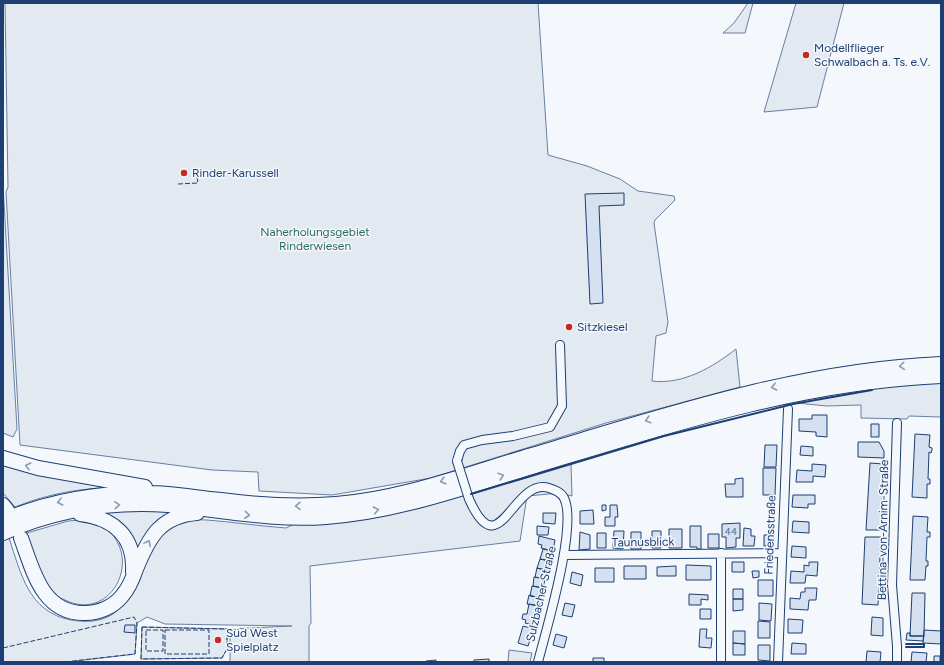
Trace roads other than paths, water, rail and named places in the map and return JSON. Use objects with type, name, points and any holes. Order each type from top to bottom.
[{"type":"highway","points":[[4,512],[93,495],[147,493],[182,495],[285,506],[361,501],[442,481],[668,414],[768,388],[863,370],[941,364]]},
{"type":"highway","points":[[3,533],[21,525],[65,512],[128,504],[167,505],[270,517],[310,518],[379,510],[411,503],[672,425],[772,399],[864,382],[941,376]]},
{"type":"highway","points":[[3,458],[38,468],[182,495]]},
{"type":"highway","points":[[21,538],[42,591],[50,601],[68,611],[87,613],[107,608],[122,596],[133,579],[150,538],[167,521],[188,514],[214,511]]},
{"type":"highway","points":[[65,512],[97,516],[115,526],[130,547],[133,579]]},
{"type":"street","name":"Sulzbacher Straße","points":[[538,662],[564,555],[568,508],[560,493],[546,487],[534,489],[526,494],[501,520],[491,526],[485,524],[477,518],[469,499],[457,461],[460,451],[464,445],[482,440],[513,436],[550,427],[562,406],[560,345]]},
{"type":"street","name":"Friedensstraße","points":[[778,662],[781,553],[788,409]]},
{"type":"street","name":"Bettina-von-Arnim-Straße","points":[[897,423],[892,585],[897,638],[897,662]]},
{"type":"street","points":[[721,553],[721,662]]},
{"type":"street","name":"Taunusblick","points":[[564,555],[781,553]]},
{"type":"place","name":"Modellflieger Schwalbach a. Ts. e.V.","points":[[806,55]]},
{"type":"place","name":"Rinder-Karussell","points":[[184,173]]},
{"type":"place","name":"Sitzkiesel","points":[[569,327]]},
{"type":"place","name":"Süd West Spielplatz","points":[[218,640]]},
{"type":"park label","name":"Naherholungsgebiet Rinderwiesen","points":[[315,239]]}]
